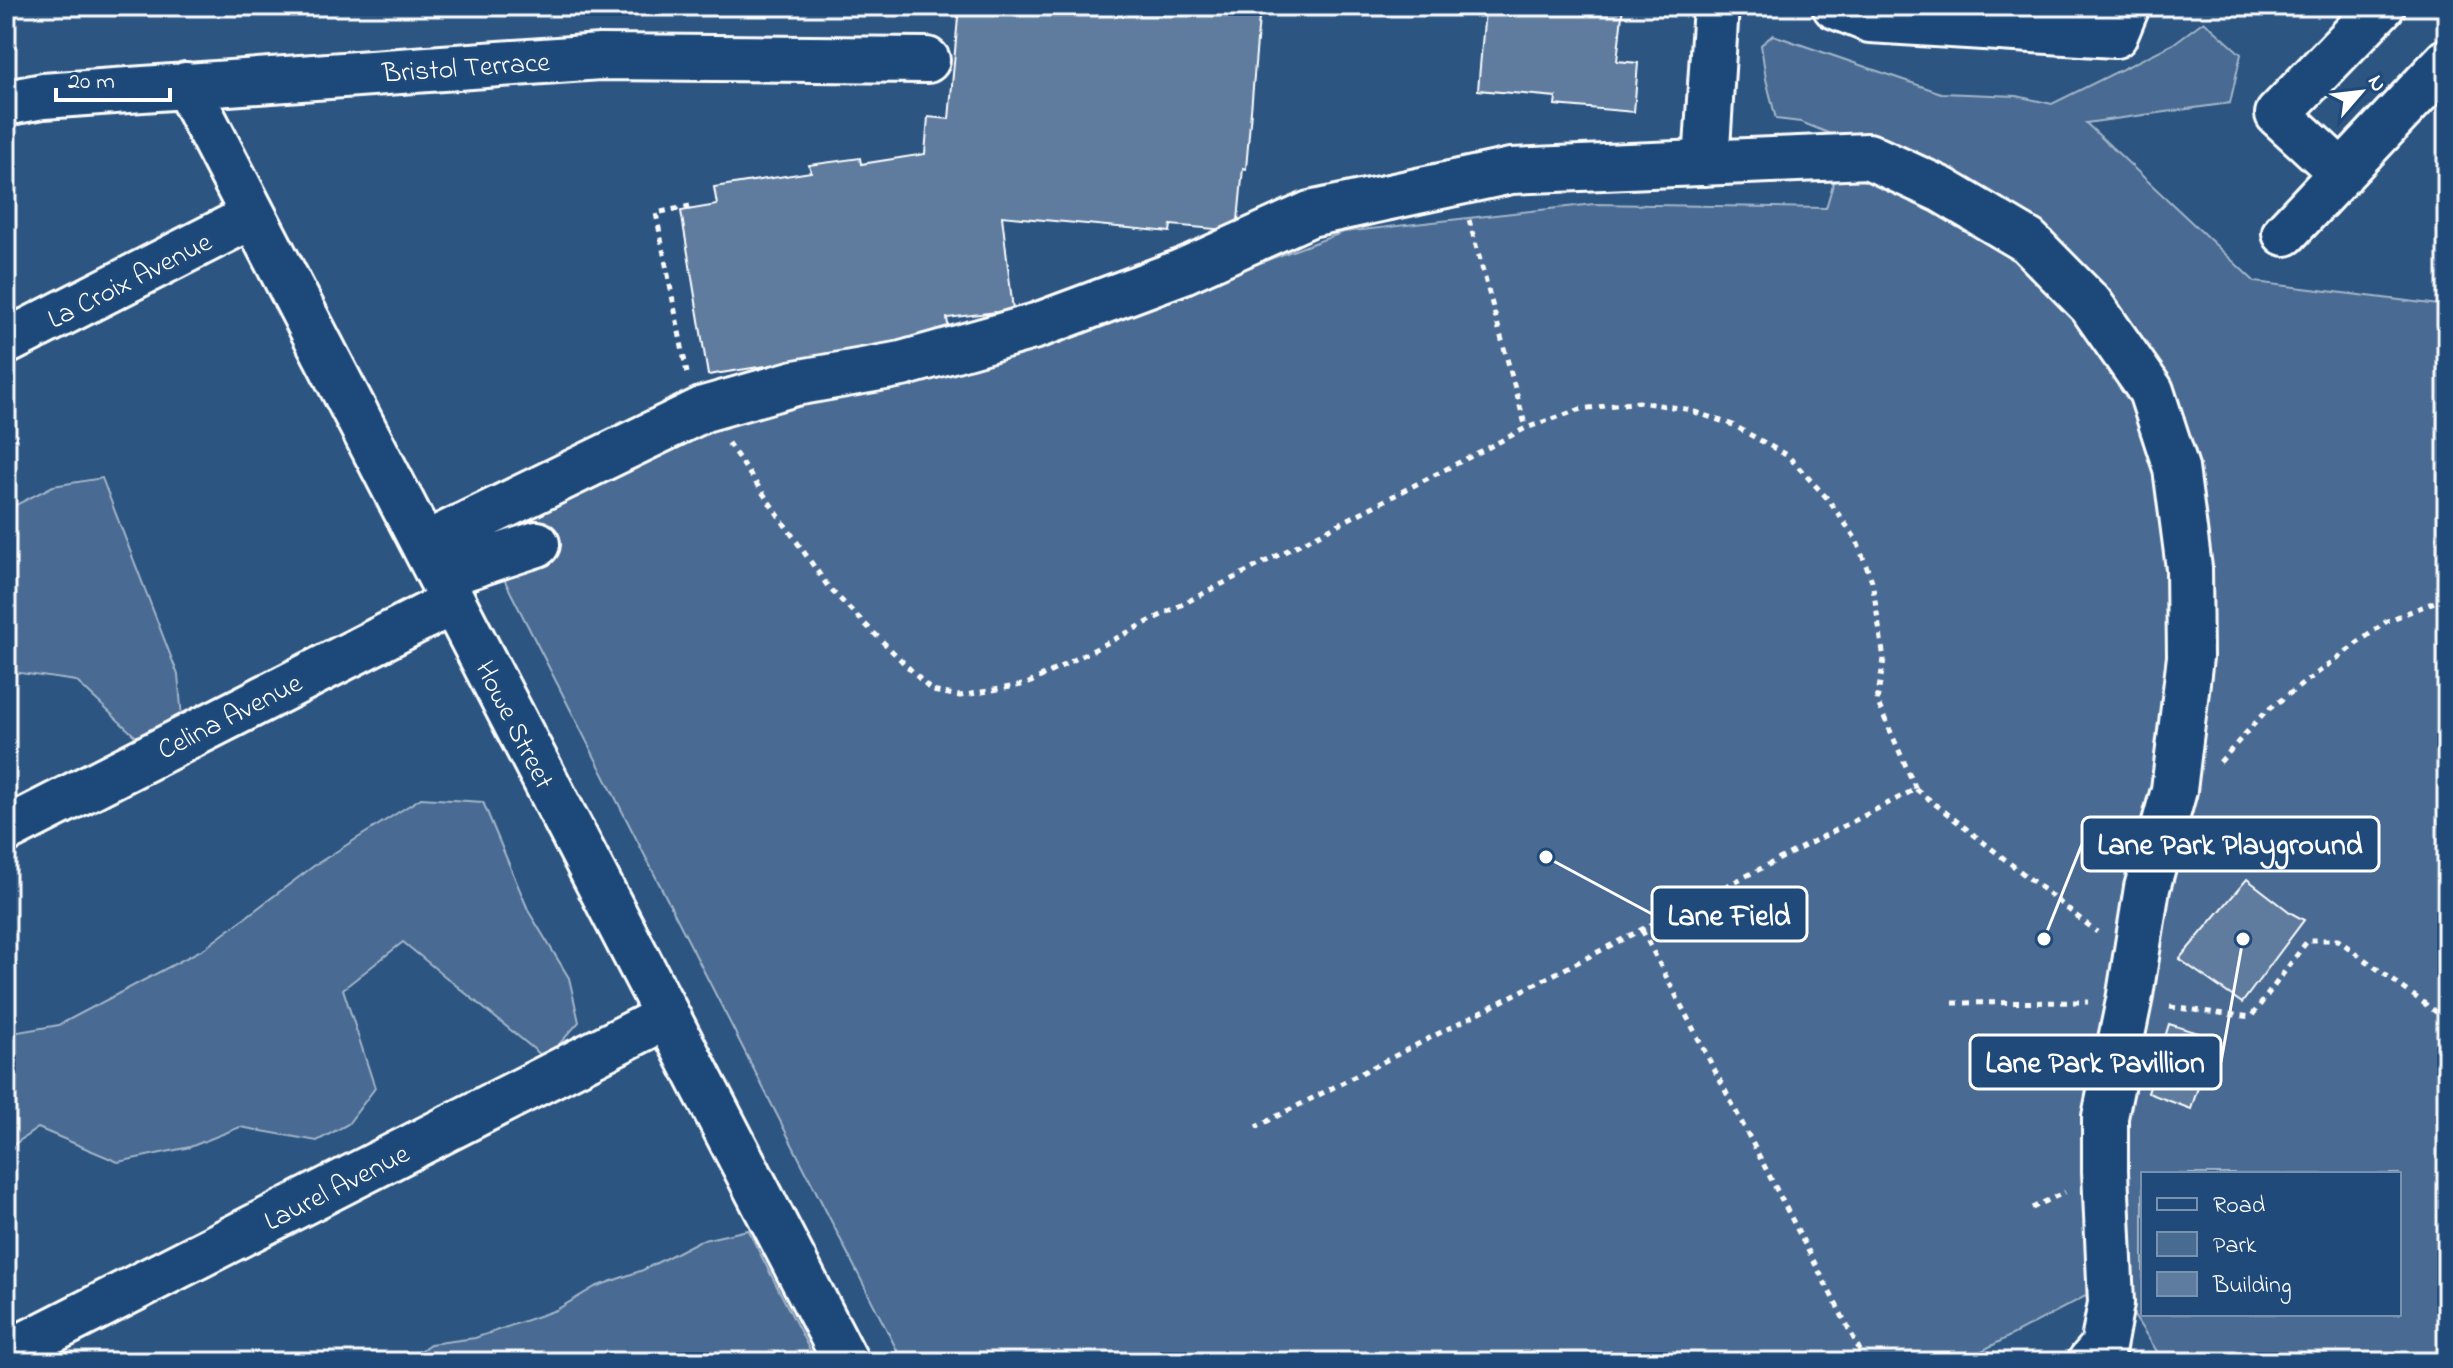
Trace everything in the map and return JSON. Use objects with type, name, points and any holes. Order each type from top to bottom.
[{"type":"street","points":[[1706,163],[1716,6]]},
{"type":"street","points":[[1835,6],[1870,20],[2115,35],[2127,6]]},
{"type":"street","points":[[2342,173],[2278,114],[2382,6]]},
{"type":"street","name":"Bristol Terrace","points":[[6,103],[43,96],[600,57],[927,60]]},
{"type":"street","points":[[2285,233],[2447,61]]},
{"type":"street","name":"Howe Street","points":[[186,85],[846,1362]]},
{"type":"street","points":[[439,574],[704,409],[795,383],[902,364],[1036,326],[1181,272],[1310,214],[1511,171],[1868,156],[1942,190],[2028,241],[2091,305],[2151,391],[2176,468],[2189,568],[2190,657],[2174,790],[2147,888],[2105,1117],[2111,1303],[2103,1347],[2090,1362]]},
{"type":"street","name":"La Croix Avenue","points":[[6,342],[253,216]]},
{"type":"street","points":[[439,574],[537,544]]},
{"type":"street","name":"Celina Avenue","points":[[6,830],[439,574]]},
{"type":"street","name":"Laurel Avenue","points":[[6,1354],[666,1017]]},
{"type":"path","points":[[1467,180],[1470,229],[1526,428]]},
{"type":"path","points":[[690,206],[656,213],[690,389],[829,588],[932,691],[960,696],[1027,684],[1526,428],[1581,409],[1639,402],[1686,409],[1733,425],[1788,456],[1827,498],[1856,539],[1872,581],[1884,659],[1877,701],[1916,789],[2132,982]]},
{"type":"path","points":[[2214,768],[2265,712],[2387,621],[2447,597]]},
{"type":"path","points":[[1256,1127],[1916,789]]},
{"type":"path","points":[[1642,930],[1866,1362]]},
{"type":"path","points":[[1953,1003],[2132,982],[2251,1017],[2308,940],[2338,940],[2447,1020]]},
{"type":"green space","points":[[2204,21],[2241,54],[2230,103],[2086,123],[2255,282],[2447,306],[2447,1362],[2164,1362],[2112,1282],[1961,1362],[903,1362],[484,540],[716,415],[1030,347],[1344,232],[1594,204],[1826,208],[1846,140],[1801,122],[1776,119],[1761,45],[1773,35],[1941,93],[2017,96],[2052,104],[2173,44]]},
{"type":"green space","points":[[102,478],[178,675],[183,728],[137,738],[76,681],[6,671],[6,510],[53,486]]},
{"type":"green space","points":[[421,798],[483,802],[529,912],[569,978],[579,1022],[546,1059],[403,942],[343,989],[375,1088],[348,1124],[317,1141],[240,1127],[190,1147],[118,1162],[38,1128],[6,1150],[6,1034],[59,1025],[205,948],[315,865]]},
{"type":"green space","points":[[748,1230],[816,1362],[405,1362],[430,1344],[475,1338],[556,1310],[595,1287],[643,1270],[699,1241]]},
{"type":"building","points":[[959,6],[1260,6],[1246,169],[1243,168],[1237,231],[1171,225],[1170,232],[1002,216],[1013,310],[947,318],[950,337],[708,375],[681,211],[717,205],[714,187],[811,172],[809,165],[860,158],[861,164],[925,154],[928,117],[949,119]]},
{"type":"building","points":[[1437,6],[1623,6],[1617,61],[1638,63],[1634,112],[1555,105],[1556,97],[1478,90],[1485,10]]},
{"type":"building","points":[[2247,879],[2304,920],[2242,1003],[2179,959]]},
{"type":"building","points":[[2169,1024],[2214,1038],[2191,1109],[2148,1093]]},
{"type":"place","name":"Lane Field","points":[[1546,857]]},
{"type":"place","name":"Lane Park Playground","points":[[2044,939]]},
{"type":"place","name":"Lane Park Pavillion","points":[[2243,939]]}]
